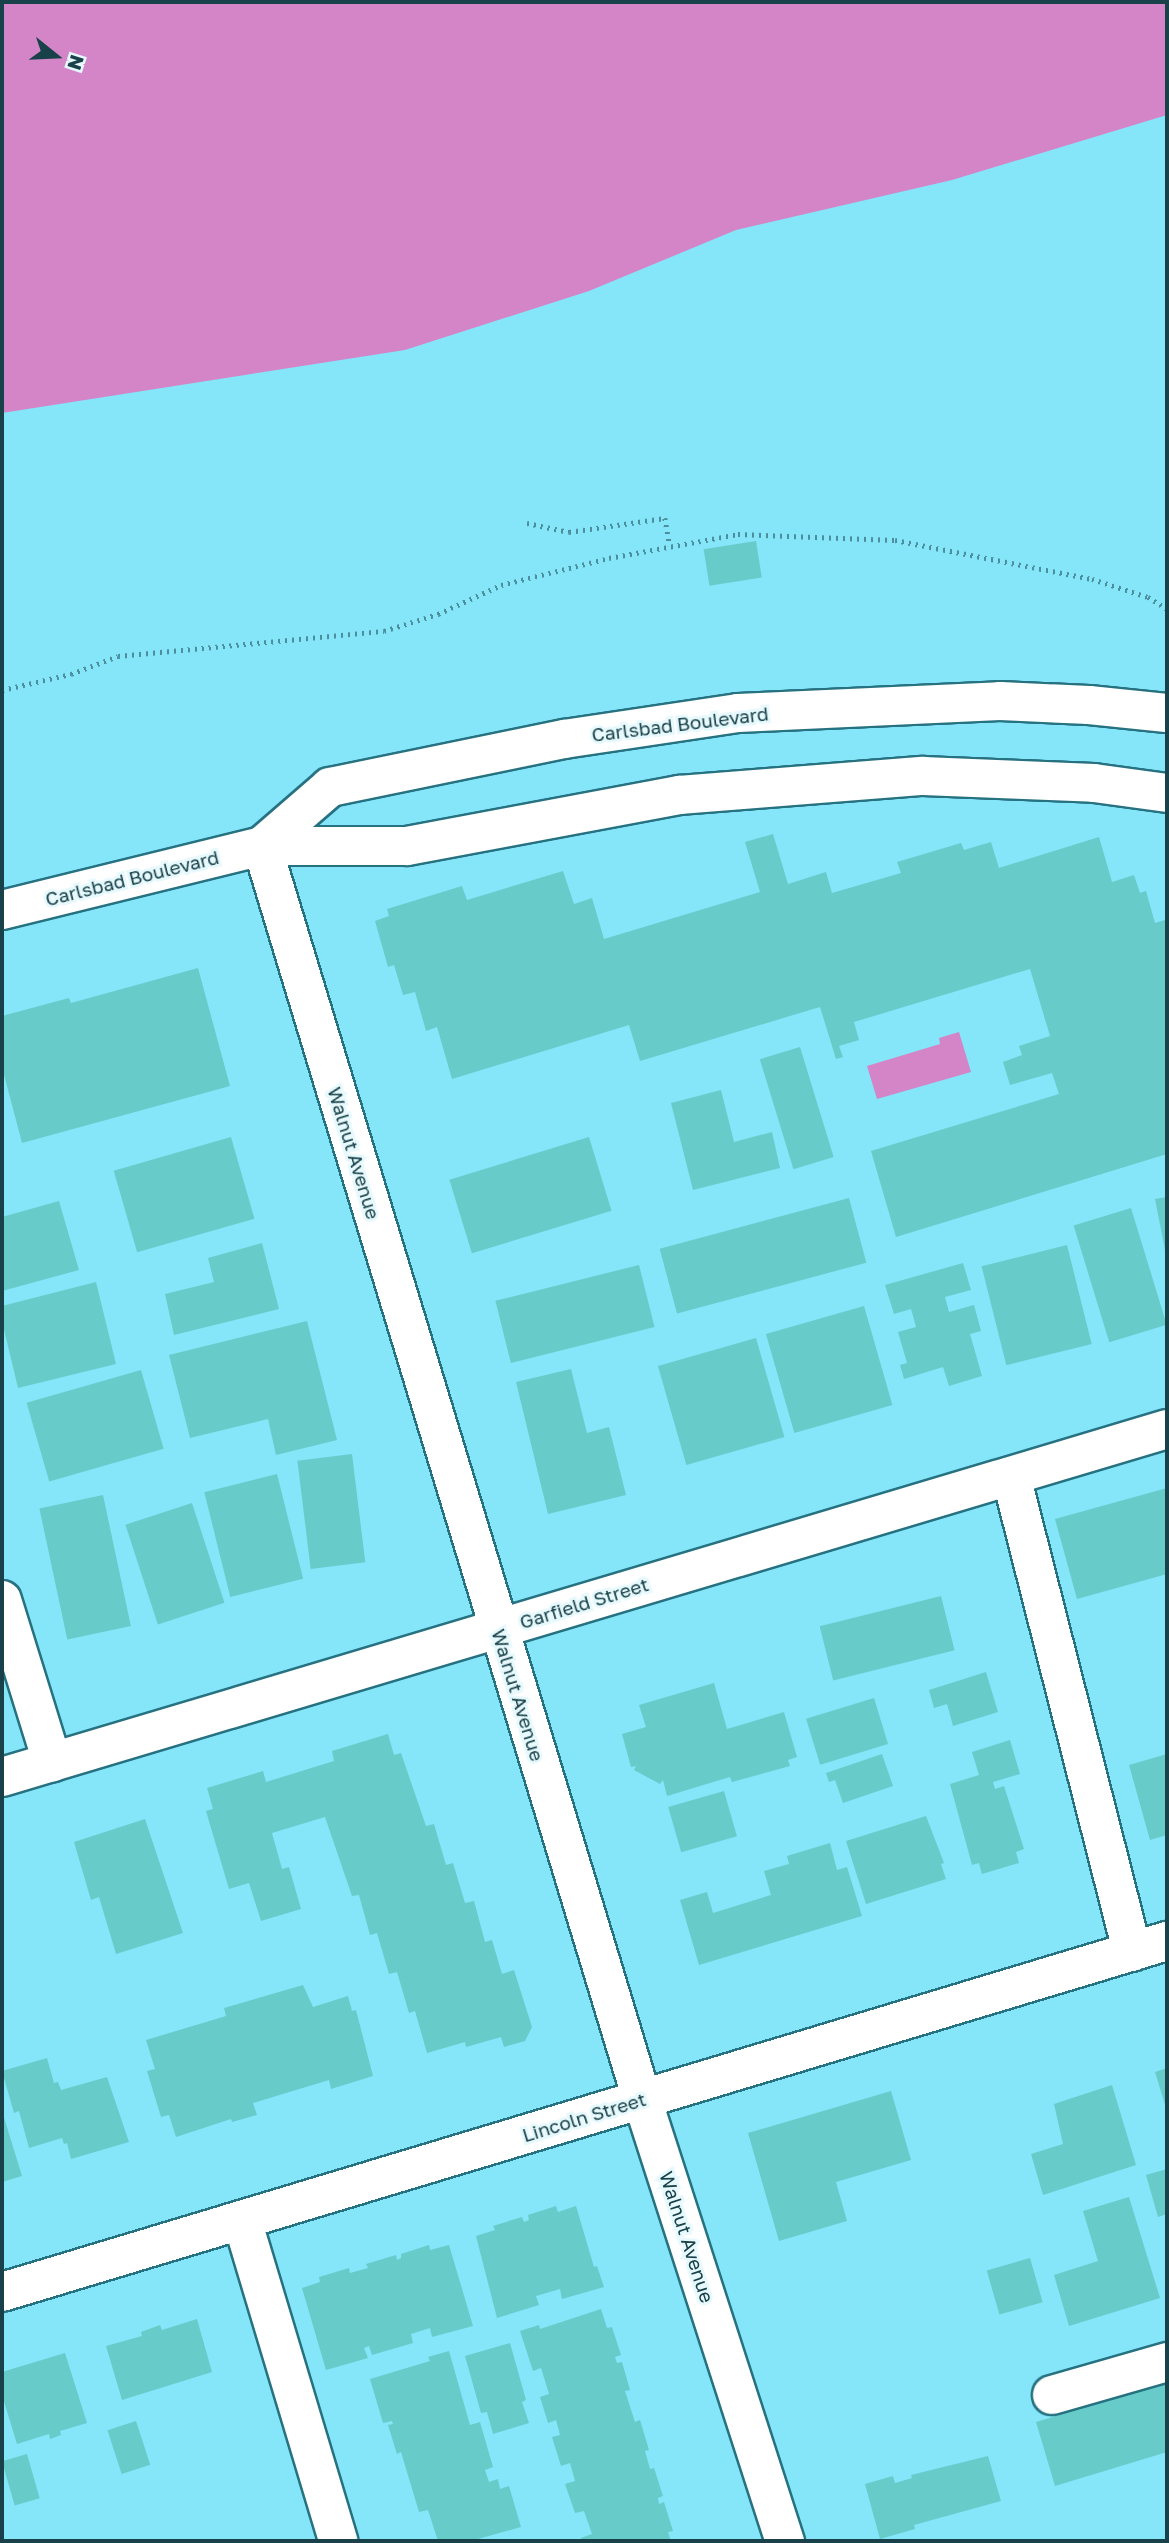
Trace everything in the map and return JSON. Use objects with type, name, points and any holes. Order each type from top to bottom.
[{"type":"street","name":"Carlsbad Boulevard","points":[[262,846],[330,787],[564,739],[724,715],[1000,701],[1167,713]]},
{"type":"street","name":"Carlsbad Boulevard","points":[[2,910],[262,846],[407,846],[679,795],[923,776],[1082,782],[1167,793]]},
{"type":"street","name":"Walnut Avenue","points":[[262,846],[642,2099],[785,2541]]},
{"type":"street","name":"Garfield Street","points":[[2,1777],[1167,1429]]},
{"type":"street","points":[[1012,1476],[1150,1947]]},
{"type":"street","points":[[2,1600],[52,1762]]},
{"type":"street","name":"Lincoln Street","points":[[2,2292],[1150,1947]]},
{"type":"street","points":[[242,2220],[338,2541]]},
{"type":"street","points":[[1052,2395],[1167,2362]]},
{"type":"path","points":[[527,523],[569,532],[664,518],[670,546]]},
{"type":"path","points":[[2,690],[71,674],[118,656],[384,631],[438,614],[501,585],[670,546],[738,534],[895,540],[1092,579],[1148,597],[1167,609]]},
{"type":"shaded area","points":[[2,2],[1167,2],[1167,115],[952,180],[736,230],[589,291],[405,350],[2,413]]},
{"type":"shaded area","points":[[959,1032],[971,1072],[877,1099],[867,1066],[940,1044],[939,1038]]},
{"type":"building","points":[[756,541],[762,578],[709,586],[704,549]]},
{"type":"building","points":[[773,834],[788,884],[826,872],[832,893],[901,873],[897,862],[961,843],[964,850],[991,842],[999,868],[1099,837],[1112,882],[1134,875],[1140,893],[1146,891],[1155,923],[1165,920],[1167,927],[1167,1154],[896,1237],[871,1151],[1059,1094],[1052,1073],[1010,1085],[1003,1062],[1022,1055],[1019,1046],[1050,1036],[1030,969],[854,1022],[859,1040],[839,1046],[843,1057],[836,1059],[820,1007],[640,1061],[629,1025],[452,1079],[437,1027],[426,1031],[415,992],[403,995],[394,965],[388,967],[375,921],[389,916],[387,909],[462,886],[467,900],[563,871],[574,904],[592,898],[604,939],[760,892],[745,842]]},
{"type":"building","points":[[198,968],[230,1086],[22,1143],[2,1067],[2,1016],[69,998],[71,1003]]},
{"type":"building","points":[[800,1047],[834,1157],[793,1169],[760,1059]]},
{"type":"building","points":[[721,1090],[734,1142],[772,1132],[780,1168],[693,1190],[671,1103]]},
{"type":"building","points":[[231,1137],[254,1219],[137,1252],[114,1171]]},
{"type":"building","points":[[589,1137],[612,1211],[472,1253],[449,1180]]},
{"type":"building","points":[[1167,1197],[1167,1255],[1166,1255],[1155,1199]]},
{"type":"building","points":[[849,1198],[866,1263],[677,1313],[660,1249]]},
{"type":"building","points":[[59,1201],[79,1270],[2,1291],[2,1217]]},
{"type":"building","points":[[1131,1208],[1167,1325],[1109,1342],[1074,1226]]},
{"type":"building","points":[[262,1243],[279,1309],[174,1335],[165,1294],[214,1282],[208,1258]]},
{"type":"building","points":[[1067,1245],[1092,1344],[1006,1365],[982,1266]]},
{"type":"building","points":[[963,1263],[971,1290],[945,1297],[949,1312],[974,1305],[981,1331],[970,1334],[982,1376],[949,1386],[943,1367],[904,1379],[900,1365],[907,1363],[898,1332],[916,1327],[911,1309],[894,1314],[885,1285]]},
{"type":"building","points":[[639,1265],[654,1327],[511,1363],[495,1301]]},
{"type":"building","points":[[96,1282],[116,1364],[18,1388],[2,1321],[2,1306]]},
{"type":"building","points":[[864,1306],[892,1405],[794,1433],[766,1334]]},
{"type":"building","points":[[307,1321],[337,1440],[276,1455],[268,1419],[190,1438],[169,1355]]},
{"type":"building","points":[[756,1338],[784,1437],[686,1465],[658,1366]]},
{"type":"building","points":[[571,1369],[587,1433],[609,1427],[626,1495],[548,1514],[516,1382]]},
{"type":"building","points":[[141,1370],[164,1449],[49,1482],[27,1403]]},
{"type":"building","points":[[352,1454],[365,1562],[311,1569],[297,1461]]},
{"type":"building","points":[[277,1474],[303,1579],[230,1597],[204,1492]]},
{"type":"building","points":[[1167,1488],[1167,1574],[1077,1599],[1055,1519]]},
{"type":"building","points":[[103,1495],[131,1626],[67,1640],[39,1509]]},
{"type":"building","points":[[192,1503],[224,1603],[158,1624],[125,1525]]},
{"type":"building","points":[[941,1596],[955,1650],[833,1681],[820,1626]]},
{"type":"building","points":[[986,1672],[998,1712],[953,1726],[947,1704],[934,1708],[929,1690]]},
{"type":"building","points":[[714,1683],[727,1729],[784,1712],[797,1757],[788,1760],[790,1766],[732,1782],[730,1777],[667,1796],[663,1780],[660,1784],[634,1770],[636,1766],[631,1767],[622,1734],[646,1727],[639,1705]]},
{"type":"building","points":[[874,1698],[888,1744],[820,1765],[806,1719]]},
{"type":"building","points":[[388,1734],[394,1755],[401,1753],[426,1826],[434,1824],[446,1865],[453,1863],[465,1903],[474,1901],[485,1942],[492,1940],[502,1974],[514,1970],[532,2027],[525,2041],[504,2047],[501,2037],[466,2047],[465,2042],[427,2053],[415,2011],[409,2013],[397,1972],[389,1974],[377,1933],[370,1935],[359,1895],[352,1896],[325,1817],[272,1833],[282,1869],[289,1867],[301,1909],[261,1921],[249,1883],[229,1889],[206,1811],[213,1809],[207,1788],[263,1771],[266,1782],[334,1761],[332,1751]]},
{"type":"building","points":[[1010,1740],[1020,1774],[993,1782],[995,1789],[1004,1786],[1024,1849],[1016,1852],[1019,1863],[982,1874],[979,1863],[972,1865],[950,1784],[979,1775],[972,1752]]},
{"type":"building","points":[[882,1754],[893,1786],[843,1803],[835,1780],[829,1782],[826,1773]]},
{"type":"building","points":[[1167,1754],[1167,1835],[1150,1840],[1129,1765]]},
{"type":"building","points":[[724,1791],[737,1836],[681,1852],[668,1807]]},
{"type":"building","points":[[926,1816],[944,1863],[941,1864],[946,1879],[866,1904],[846,1841]]},
{"type":"building","points":[[145,1819],[183,1933],[116,1954],[99,1897],[91,1900],[74,1842]]},
{"type":"building","points":[[830,1843],[837,1870],[847,1867],[862,1916],[699,1965],[680,1900],[707,1892],[713,1913],[771,1895],[764,1871],[789,1864],[787,1856]]},
{"type":"building","points":[[303,1985],[313,2007],[348,1996],[352,2011],[356,2010],[373,2076],[331,2089],[329,2080],[253,2103],[257,2115],[232,2122],[231,2119],[176,2137],[169,2115],[161,2117],[147,2071],[155,2069],[146,2040],[226,2016],[224,2008]]},
{"type":"building","points":[[47,2058],[54,2083],[58,2082],[61,2090],[107,2077],[129,2142],[71,2159],[67,2143],[64,2144],[62,2138],[29,2148],[19,2111],[14,2113],[2,2071]]},
{"type":"building","points":[[1167,2068],[1167,2111],[1155,2072]]},
{"type":"building","points":[[1112,2085],[1136,2165],[1043,2195],[1031,2154],[1063,2144],[1054,2104]]},
{"type":"building","points":[[891,2091],[911,2160],[836,2182],[847,2221],[779,2241],[748,2133]]},
{"type":"building","points":[[2,2111],[22,2176],[2,2182]]},
{"type":"building","points":[[1167,2169],[1167,2214],[1158,2217],[1146,2175]]},
{"type":"building","points":[[1129,2197],[1160,2298],[1069,2326],[1054,2275],[1098,2261],[1083,2211]]},
{"type":"building","points":[[556,2206],[558,2212],[576,2206],[594,2267],[597,2266],[604,2287],[562,2299],[560,2289],[536,2296],[539,2305],[497,2318],[476,2236],[495,2230],[493,2226],[522,2217],[524,2222],[529,2220],[528,2215]]},
{"type":"building","points":[[429,2245],[430,2250],[449,2245],[473,2326],[432,2337],[430,2328],[411,2334],[413,2343],[372,2355],[369,2346],[364,2348],[368,2358],[326,2370],[302,2288],[320,2282],[319,2277],[349,2268],[350,2273],[368,2268],[366,2264],[396,2255],[397,2260],[401,2258],[401,2254]]},
{"type":"building","points":[[1030,2258],[1043,2302],[999,2315],[987,2270]]},
{"type":"building","points":[[601,2309],[607,2328],[612,2327],[621,2355],[615,2357],[617,2363],[622,2362],[630,2390],[625,2391],[635,2422],[640,2420],[649,2450],[645,2451],[650,2469],[654,2468],[663,2496],[658,2498],[659,2504],[664,2502],[673,2531],[668,2532],[671,2541],[582,2541],[581,2538],[592,2534],[584,2511],[575,2513],[565,2484],[575,2481],[570,2463],[561,2466],[552,2437],[560,2435],[556,2420],[548,2423],[540,2397],[549,2394],[541,2368],[533,2371],[520,2331],[539,2325],[540,2329]]},
{"type":"building","points":[[197,2319],[212,2372],[122,2400],[106,2346],[142,2336],[141,2332],[160,2325],[162,2330]]},
{"type":"building","points":[[510,2343],[526,2400],[522,2402],[529,2423],[493,2434],[487,2412],[481,2413],[465,2356]]},
{"type":"building","points":[[449,2351],[470,2425],[480,2422],[493,2467],[485,2470],[489,2482],[498,2479],[500,2489],[509,2486],[521,2527],[471,2541],[438,2541],[428,2510],[419,2512],[401,2452],[397,2454],[388,2425],[393,2424],[392,2421],[383,2423],[370,2379],[430,2361],[428,2357]]},
{"type":"building","points":[[65,2353],[87,2423],[60,2431],[61,2435],[50,2439],[49,2434],[17,2444],[2,2395],[2,2372]]},
{"type":"building","points":[[1167,2383],[1167,2452],[1055,2486],[1036,2422]]},
{"type":"building","points":[[136,2421],[150,2465],[122,2474],[107,2430]]},
{"type":"building","points":[[27,2454],[40,2498],[15,2505],[2,2461]]},
{"type":"building","points":[[988,2456],[1001,2501],[914,2525],[915,2529],[880,2539],[865,2484],[893,2476],[895,2483],[912,2478],[911,2475]]}]
